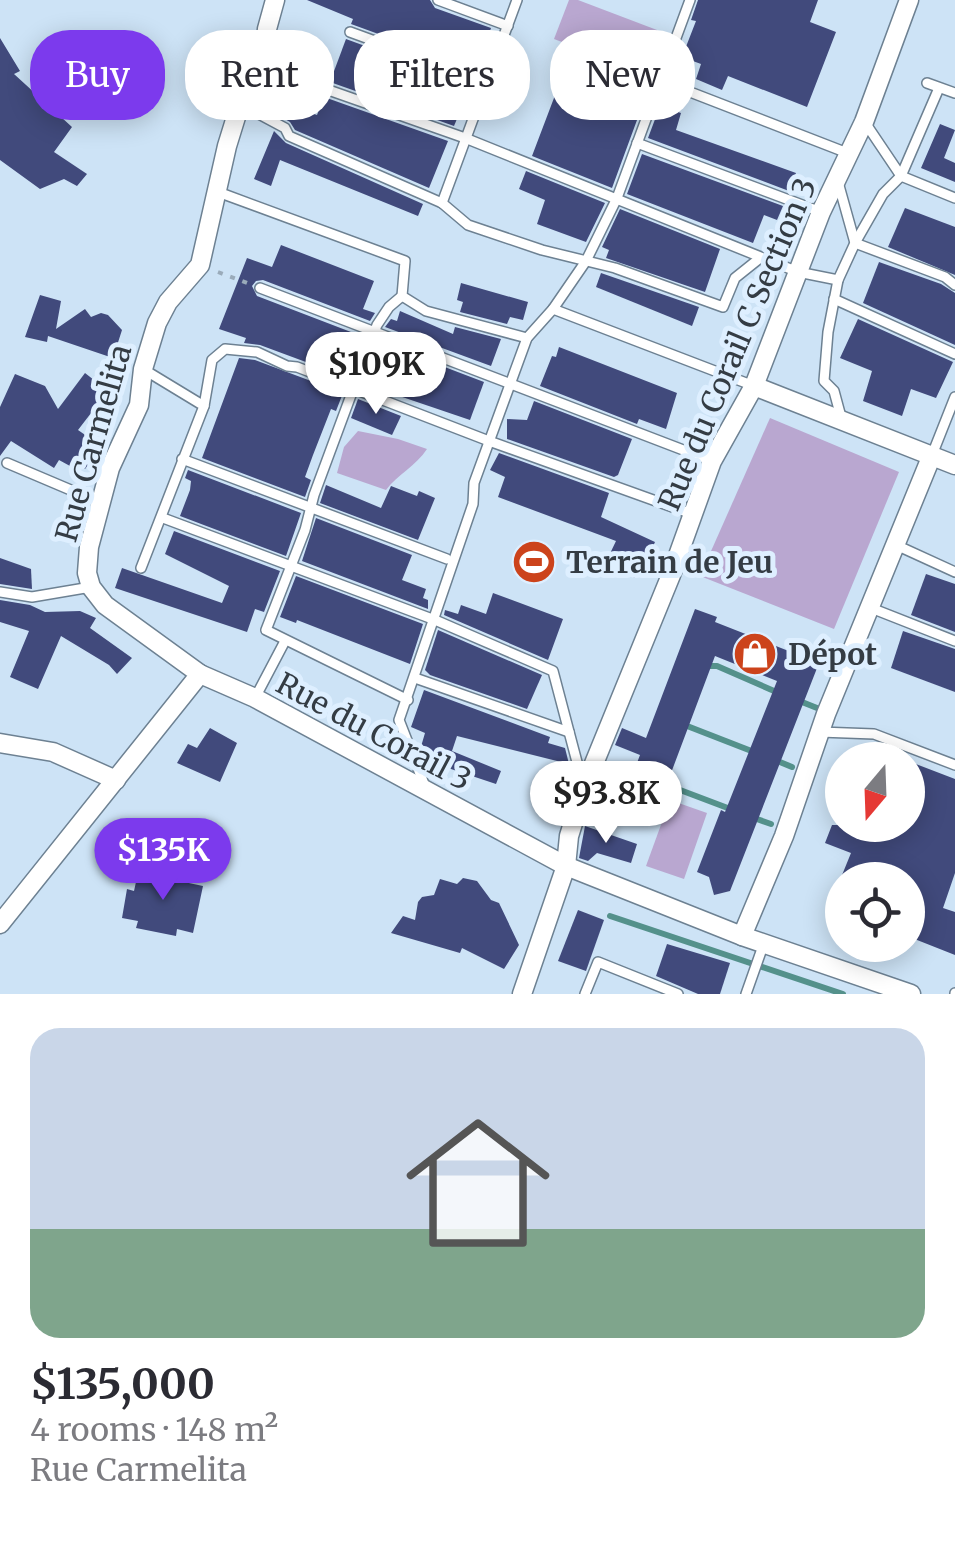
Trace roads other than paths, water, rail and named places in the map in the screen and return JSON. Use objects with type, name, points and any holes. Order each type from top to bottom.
[{"type":"street","name":"Rue Carmelita","points":[[267,30],[275,0]]},
{"type":"street","name":"Rue du Corail C Section 3","points":[[522,994],[566,866],[569,836],[584,788],[672,575],[712,461],[754,386],[821,212],[864,122],[910,0]]},
{"type":"street","name":"Rue Carmelita","points":[[200,674],[105,605],[90,586],[87,573],[99,502],[139,404],[143,369],[156,323],[168,302],[200,265],[235,120]]},
{"type":"street","points":[[754,386],[955,465]]},
{"type":"street","points":[[742,936],[932,455]]},
{"type":"street","points":[[0,924],[200,674]]},
{"type":"street","name":"Rue du Corail 3","points":[[200,674],[255,698],[566,866],[742,936],[911,994]]},
{"type":"street","points":[[0,743],[53,752],[116,780]]},
{"type":"lane","points":[[438,0],[508,26]]},
{"type":"lane","points":[[506,30],[518,0]]},
{"type":"lane","points":[[678,30],[690,0]]},
{"type":"lane","points":[[350,32],[354,33]]},
{"type":"lane","points":[[928,83],[955,92]]},
{"type":"lane","points":[[842,421],[834,391],[824,381],[838,280],[884,194],[901,176],[940,88]]},
{"type":"lane","points":[[334,91],[465,138],[760,258],[798,272],[838,280]]},
{"type":"lane","points":[[695,94],[850,154]]},
{"type":"lane","points":[[270,120],[285,128],[290,136],[442,203],[468,225],[723,307],[736,278],[760,258]]},
{"type":"lane","points":[[442,203],[472,120]]},
{"type":"lane","points":[[427,792],[400,720],[473,504],[474,483],[527,338],[553,310],[586,261],[617,198],[645,120]]},
{"type":"lane","points":[[864,122],[901,176],[955,198]]},
{"type":"lane","points":[[637,143],[821,212]]},
{"type":"lane","points":[[837,178],[855,242]]},
{"type":"lane","points":[[218,192],[405,261],[402,296],[389,307],[376,332],[266,630],[408,700]]},
{"type":"lane","points":[[855,242],[955,285]]},
{"type":"lane","points":[[260,288],[712,461]]},
{"type":"lane","points":[[402,296],[426,311],[527,338]]},
{"type":"lane","points":[[834,299],[955,354]]},
{"type":"lane","points":[[553,310],[754,386]]},
{"type":"lane","points":[[141,568],[204,406],[212,360],[225,348],[257,352],[489,442],[692,514]]},
{"type":"lane","points":[[143,369],[204,406]]},
{"type":"lane","points":[[932,455],[955,398]]},
{"type":"lane","points":[[182,459],[447,559]]},
{"type":"lane","points":[[7,463],[99,502]]},
{"type":"lane","points":[[163,518],[435,620],[553,670],[584,788]]},
{"type":"lane","points":[[896,545],[955,572]]},
{"type":"lane","points":[[0,592],[32,597],[90,586]]},
{"type":"lane","points":[[871,608],[955,641]]},
{"type":"lane","points":[[255,698],[285,641]]},
{"type":"lane","points":[[415,678],[570,732]]},
{"type":"lane","points":[[820,732],[874,734],[955,765]]},
{"type":"lane","points":[[746,994],[764,944]]},
{"type":"lane","points":[[585,994],[598,962],[678,994]]},
{"type":"waterway","points":[[705,666],[717,666],[781,694]]},
{"type":"waterway","points":[[797,700],[817,708]]},
{"type":"waterway","points":[[682,724],[754,752]]},
{"type":"waterway","points":[[775,760],[792,767]]},
{"type":"waterway","points":[[651,779],[733,810]]},
{"type":"waterway","points":[[754,818],[771,824]]},
{"type":"waterway","points":[[610,916],[843,994]]},
{"type":"place","name":"Terrain de Jeu","points":[[534,562]]},
{"type":"place","name":"Dépot","points":[[755,654]]}]
